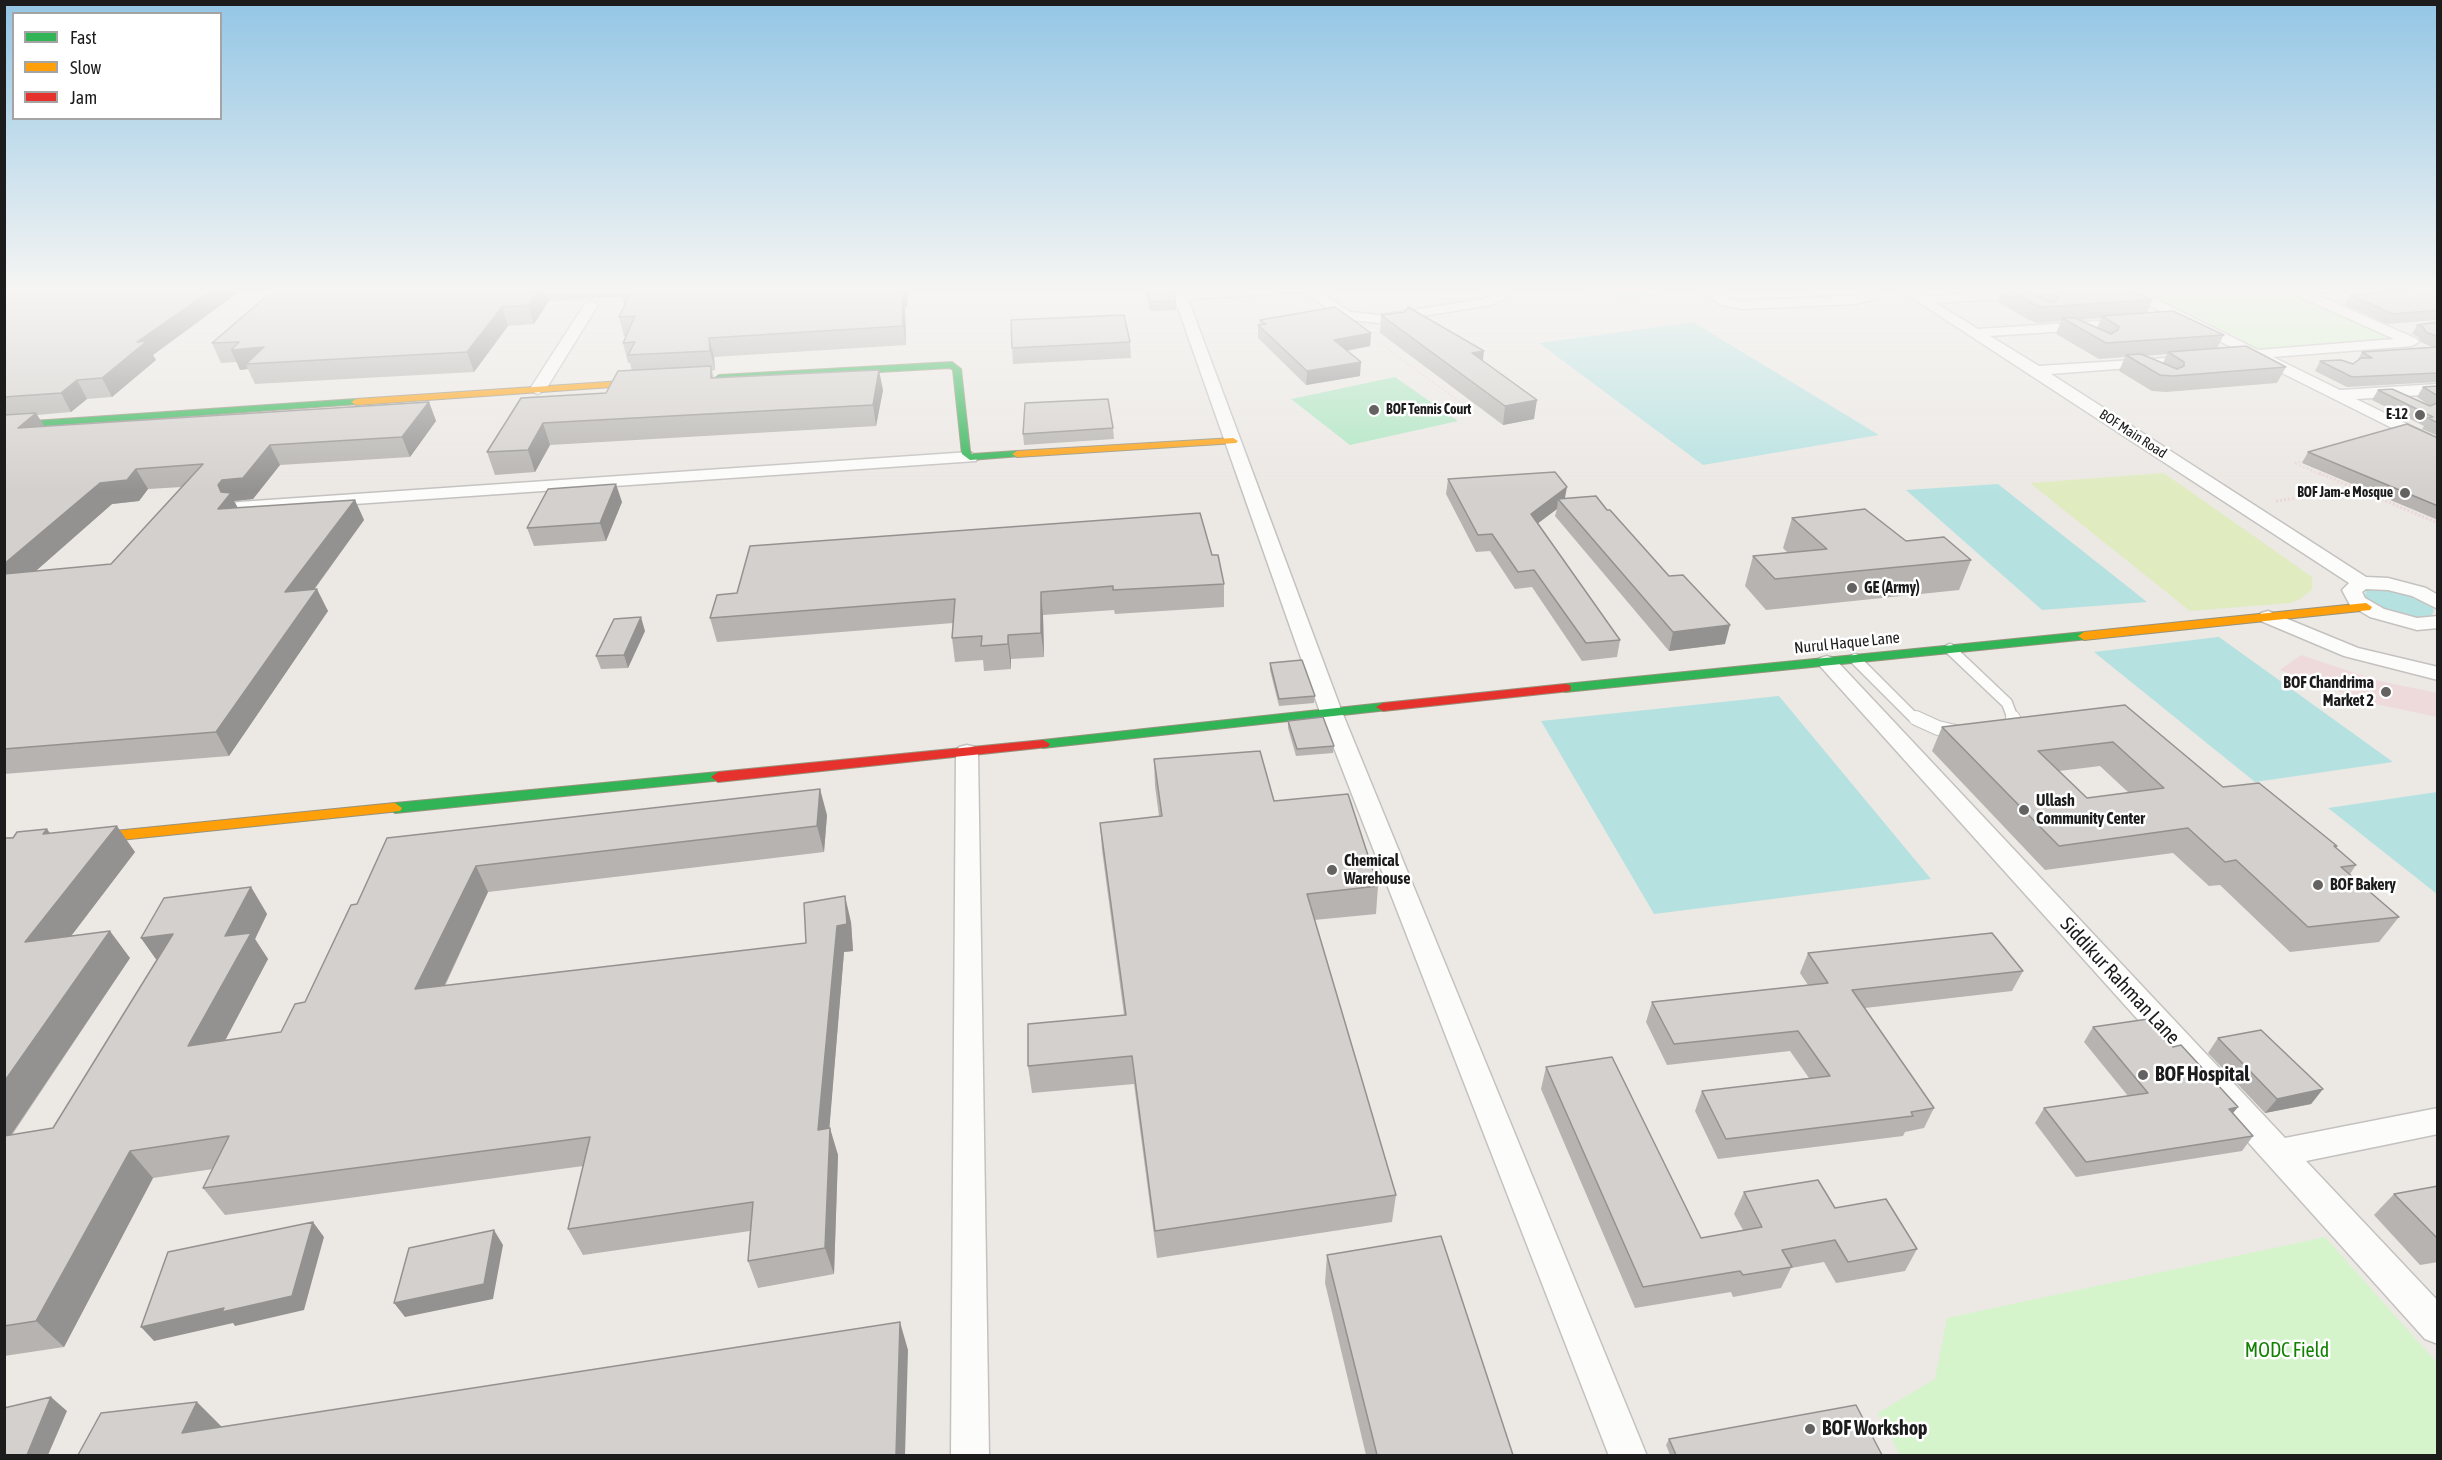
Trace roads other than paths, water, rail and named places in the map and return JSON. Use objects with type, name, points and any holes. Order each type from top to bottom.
[{"type":"street","points":[[538,389],[558,356]]},
{"type":"street","points":[[1202,356],[1331,712],[1628,1455]]},
{"type":"street","name":"BOF Main Road","points":[[2013,356],[2362,583]]},
{"type":"street","points":[[2036,371],[2238,356]]},
{"type":"street","points":[[2260,356],[2438,446]]},
{"type":"street","points":[[2322,356],[2337,363]]},
{"type":"street","points":[[2385,356],[2391,359]]},
{"type":"street","points":[[2136,363],[2160,376]]},
{"type":"street","points":[[703,379],[952,365],[957,369],[965,452],[970,457]]},
{"type":"street","points":[[4,426],[668,381]]},
{"type":"street","points":[[2338,396],[2438,389]]},
{"type":"street","points":[[2390,392],[2415,405]]},
{"type":"street","points":[[2410,432],[2438,430]]},
{"type":"street","points":[[238,507],[1233,441]]},
{"type":"street","points":[[2435,625],[2397,620],[2366,607],[2357,601],[2352,590],[2362,583],[2396,585],[2436,600]]},
{"type":"street","name":"Nurul Haque Lane","points":[[4,847],[967,752],[1331,712],[2366,607]]},
{"type":"street","points":[[2268,617],[2351,652],[2438,674]]},
{"type":"street","name":"Siddikur Rahman Lane","points":[[1827,662],[2438,1327]]},
{"type":"street","points":[[967,752],[970,1455]]},
{"type":"street","points":[[2278,1153],[2438,1121]]},
{"type":"lane","points":[[1950,649],[2007,703],[2013,718],[2011,729],[1993,735]]},
{"type":"lane","points":[[1855,658],[1912,716],[1938,728],[1964,735]]},
{"type":"water","points":[[1557,356],[1749,356],[1879,435],[1703,465]]},
{"type":"water","points":[[1998,484],[2147,602],[2042,610],[1906,490]]},
{"type":"water","points":[[2390,588],[2424,600],[2434,610],[2432,615],[2418,618],[2387,612],[2365,598],[2366,590]]},
{"type":"water","points":[[2219,637],[2393,762],[2255,782],[2094,652]]},
{"type":"water","points":[[1779,696],[1931,879],[1654,914],[1541,721]]},
{"type":"water","points":[[2437,792],[2437,894],[2328,808]]},
{"type":"place","name":"BOF Tennis Court","points":[[1374,410]]},
{"type":"place","name":"E-12","points":[[2420,415]]},
{"type":"place","name":"BOF Jam-e Mosque","points":[[2405,493]]},
{"type":"place","name":"GE (Army)","points":[[1852,588]]},
{"type":"place","name":"BOF Chandrima Market 2","points":[[2386,692]]},
{"type":"place","name":"Ullash Community Center","points":[[2024,810]]},
{"type":"place","name":"Chemical Warehouse","points":[[1332,870]]},
{"type":"place","name":"BOF Bakery","points":[[2318,885]]},
{"type":"place","name":"BOF Hospital","points":[[2143,1075]]},
{"type":"place","name":"BOF Workshop","points":[[1810,1429]]},
{"type":"park label","name":"MODC Field","points":[[2287,1351]]}]
